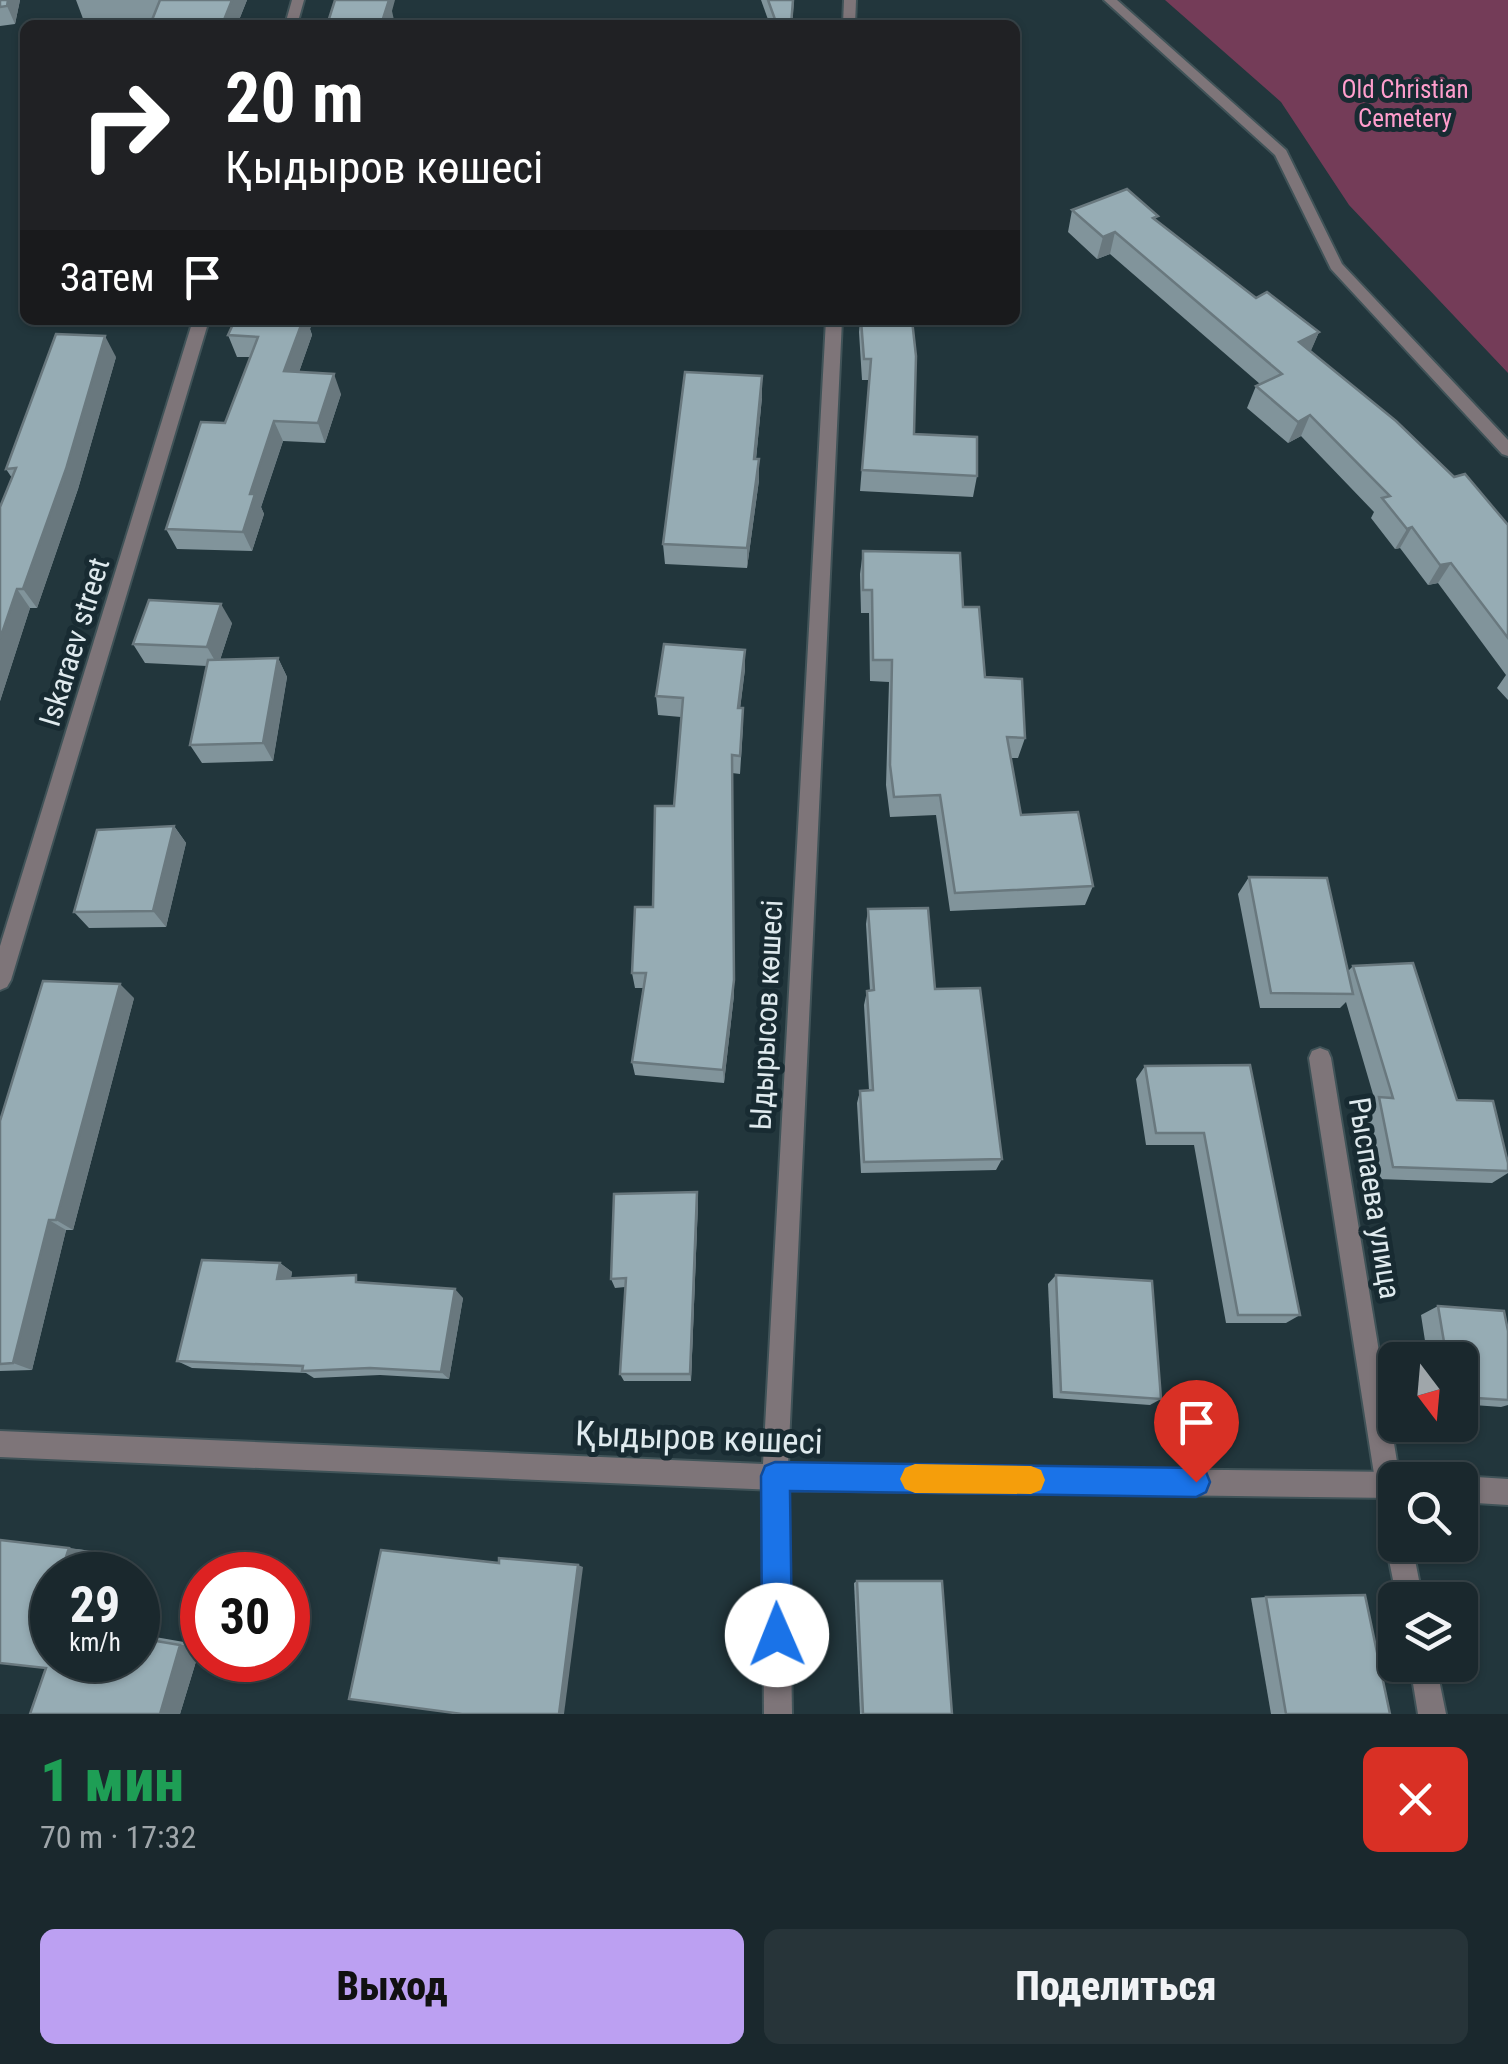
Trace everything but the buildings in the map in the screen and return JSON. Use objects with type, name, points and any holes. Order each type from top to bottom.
[{"type":"street","points":[[1110,0],[1282,153],[1336,266],[1508,450]]},
{"type":"street","name":"Iskaraev street","points":[[0,980],[199,325]]},
{"type":"street","name":"Ыдырысов көшесі","points":[[778,1714],[775,1476],[834,325]]},
{"type":"street","name":"Рыспаева улица","points":[[1320,1058],[1387,1462]]},
{"type":"street","name":"Қыдыров көшесі","points":[[0,1444],[775,1476],[1378,1485]]},
{"type":"street","points":[[1478,1491],[1508,1492]]},
{"type":"street","points":[[1426,1682],[1432,1714]]},
{"type":"green space","name":"Old Christian Cemetery","points":[[1165,0],[1508,0],[1508,373],[1349,205],[1281,102]]},
{"type":"slow traffic","points":[[915,1479],[1031,1480]]},
{"type":"route","points":[[777,1635],[775,1476],[1196,1482]]}]
